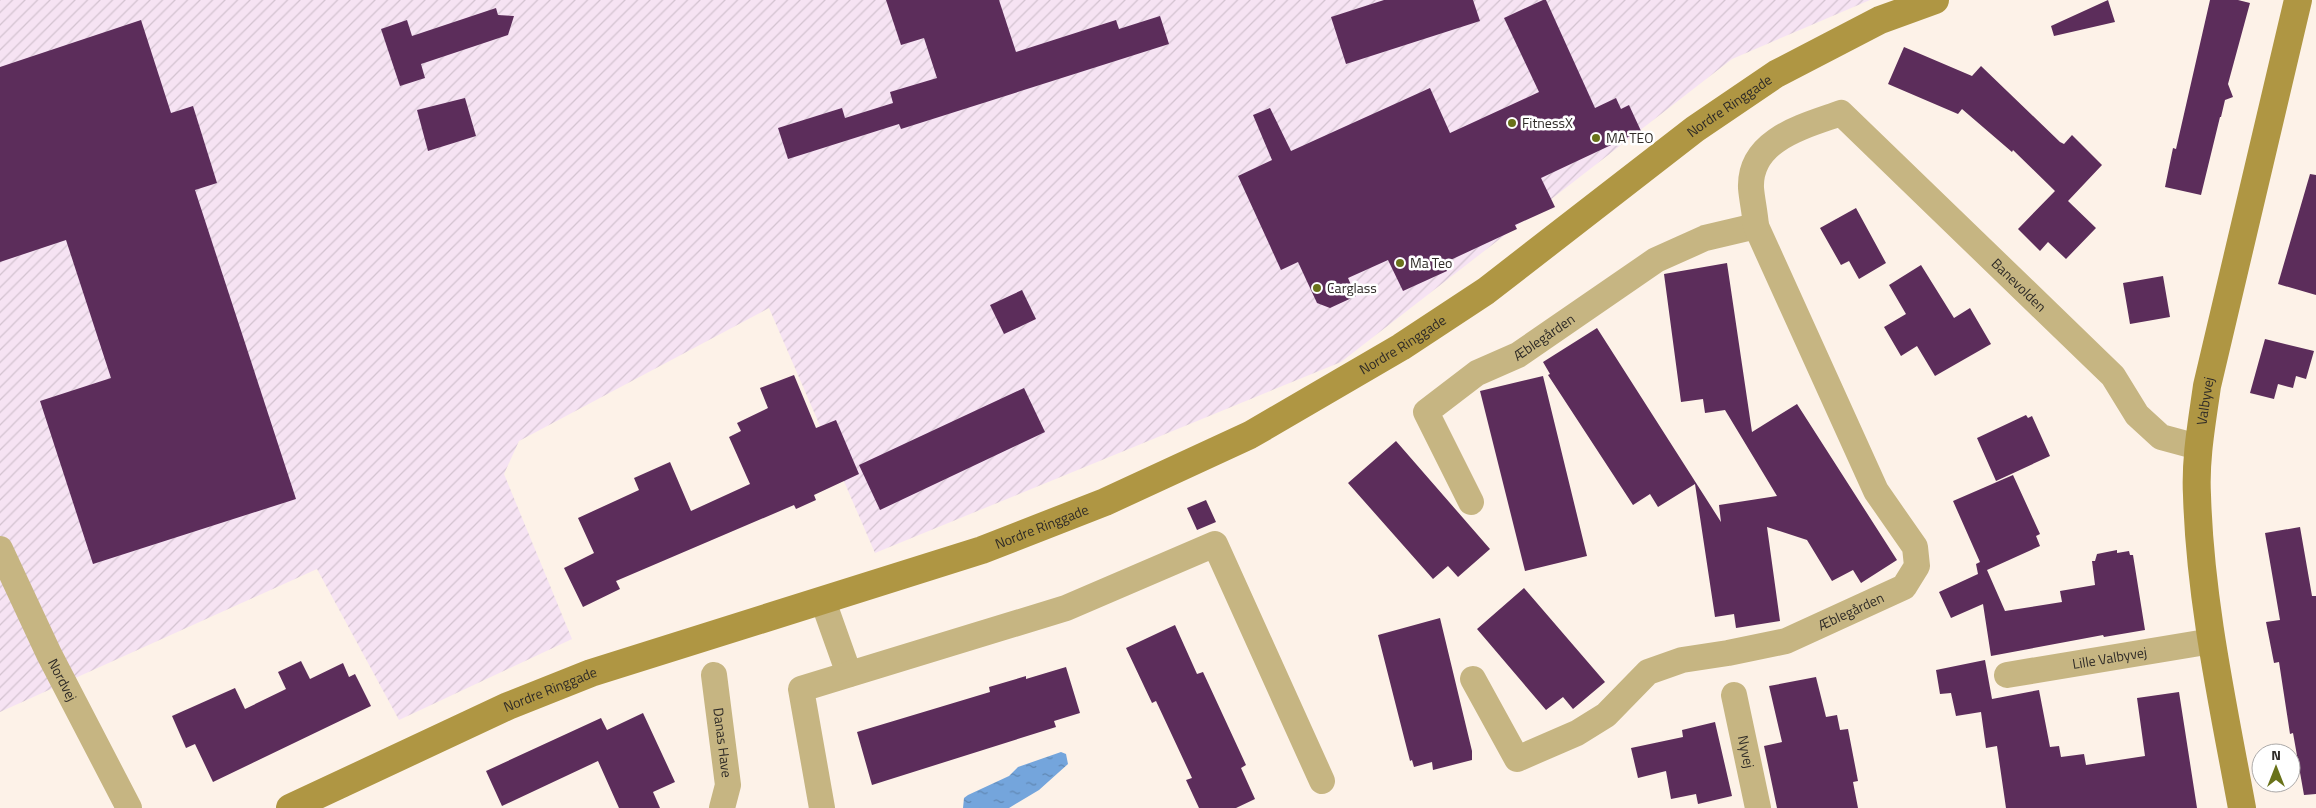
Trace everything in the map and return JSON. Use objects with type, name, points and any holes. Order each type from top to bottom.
[{"type":"street","name":"Nordre Ringgade","points":[[290,808],[508,706],[591,672],[982,550],[1105,502],[1250,435],[1401,347],[1486,291],[1695,128],[1776,74],[1880,20],[1934,0]]},
{"type":"street","name":"Valbyvej","points":[[2242,808],[2212,641],[2200,550],[2196,494],[2198,447],[2207,386],[2298,0]]},
{"type":"street","name":"Banevolden","points":[[1841,113],[2113,376],[2137,415],[2161,437],[2198,447]]},
{"type":"street","name":"Æblegården","points":[[1473,679],[1518,758],[1578,733],[1606,715],[1648,672],[1682,660],[1786,641],[1904,587],[1918,566],[1915,547],[1876,491],[1756,226],[1751,186],[1753,172],[1765,148],[1777,139],[1841,113]]},
{"type":"street","name":"Æblegården","points":[[1471,502],[1426,412],[1478,373],[1518,355],[1656,260],[1705,238],[1756,226]]},
{"type":"street","points":[[822,808],[802,689],[1066,608],[1215,544],[1322,781]]},
{"type":"street","name":"Nordvej","points":[[0,549],[49,654],[129,808]]},
{"type":"street","points":[[823,601],[849,674]]},
{"type":"street","name":"Lille Valbyvej","points":[[2007,675],[2212,641]]},
{"type":"street","name":"Danas Have","points":[[714,675],[728,785],[722,808]]},
{"type":"street","name":"Nyvej","points":[[1734,695],[1758,808]]},
{"type":"shaded area","points":[[0,0],[1870,0],[1732,59],[1341,362],[875,553],[769,308],[519,441],[504,474],[572,639],[399,720],[317,569],[0,712]]},
{"type":"water","points":[[1061,752],[1066,754],[1068,764],[1039,790],[1009,808],[963,808],[964,798],[968,795],[1009,776],[1018,767]]},
{"type":"building","points":[[886,0],[999,0],[1016,52],[1116,20],[1119,29],[1160,16],[1169,44],[901,129],[899,124],[788,159],[778,128],[842,108],[845,118],[893,103],[890,92],[937,78],[924,38],[901,45]]},
{"type":"building","points":[[1384,0],[1473,0],[1480,21],[1346,64],[1331,17]]},
{"type":"building","points":[[1546,0],[1595,108],[1616,98],[1621,109],[1629,105],[1641,131],[1541,178],[1555,207],[1515,225],[1517,229],[1444,263],[1447,271],[1403,291],[1388,260],[1348,278],[1356,296],[1330,308],[1317,303],[1298,262],[1281,270],[1238,176],[1272,160],[1253,115],[1270,108],[1291,151],[1430,88],[1450,133],[1539,92],[1504,18]]},
{"type":"building","points":[[2108,0],[2115,22],[2054,36],[2051,26]]},
{"type":"building","points":[[2210,0],[2238,0],[2250,3],[2228,84],[2233,97],[2225,100],[2201,195],[2165,187],[2173,148],[2176,149]]},
{"type":"building","points":[[496,8],[498,15],[514,16],[508,35],[421,64],[425,78],[400,86],[381,29],[407,20],[412,36]]},
{"type":"building","points":[[141,20],[171,113],[193,106],[217,183],[195,190],[296,499],[93,564],[40,401],[111,378],[66,240],[0,262],[0,67]]},
{"type":"building","points":[[1904,47],[1972,76],[1981,66],[2060,142],[2064,144],[2072,135],[2102,165],[2068,201],[2096,228],[2066,259],[2048,242],[2040,251],[2018,229],[2055,191],[2013,150],[2012,152],[1962,109],[1958,114],[1888,84]]},
{"type":"building","points":[[465,98],[476,136],[428,151],[417,110]]},
{"type":"building","points":[[2310,174],[2316,175],[2316,295],[2278,284]]},
{"type":"building","points":[[1856,208],[1886,263],[1859,279],[1849,261],[1841,265],[1820,228]]},
{"type":"building","points":[[1727,263],[1752,432],[1797,404],[1897,560],[1861,583],[1853,570],[1832,581],[1807,540],[1767,527],[1780,621],[1736,628],[1734,614],[1715,617],[1695,484],[1658,507],[1650,494],[1633,505],[1548,375],[1550,374],[1543,362],[1597,328],[1721,522],[1719,505],[1777,496],[1725,410],[1705,413],[1703,399],[1681,402],[1664,274]]},
{"type":"building","points":[[1921,265],[1954,318],[1970,308],[1991,344],[1935,376],[1917,346],[1901,356],[1884,327],[1906,314],[1889,285]]},
{"type":"building","points":[[2163,276],[2170,317],[2130,324],[2123,283]]},
{"type":"building","points":[[1022,290],[1036,319],[1004,334],[990,305]]},
{"type":"building","points":[[2265,339],[2314,351],[2306,379],[2296,376],[2293,388],[2278,384],[2274,399],[2250,393]]},
{"type":"building","points":[[794,375],[816,428],[836,420],[859,474],[814,495],[816,500],[796,509],[794,505],[616,581],[620,589],[583,607],[564,568],[594,553],[578,518],[639,490],[634,478],[670,462],[691,511],[750,484],[729,437],[741,431],[737,423],[768,408],[760,388]]},
{"type":"building","points":[[1543,376],[1587,556],[1525,571],[1480,391]]},
{"type":"building","points":[[1024,388],[1045,432],[880,510],[859,465]]},
{"type":"building","points":[[2026,415],[2028,418],[2032,416],[2050,456],[1996,481],[1977,438]]},
{"type":"building","points":[[1396,441],[1490,549],[1458,577],[1448,566],[1433,579],[1348,483]]},
{"type":"building","points":[[2013,475],[2040,534],[2036,536],[2040,546],[1987,570],[2005,611],[2062,602],[2060,591],[2095,585],[2092,561],[2095,561],[2097,554],[2117,550],[2117,553],[2129,551],[2130,555],[2133,555],[2145,630],[2104,637],[2103,635],[1991,656],[1983,604],[1951,618],[1939,592],[1978,574],[1976,564],[1980,562],[1953,501]]},
{"type":"building","points":[[1206,500],[1216,522],[1197,530],[1187,508]]},
{"type":"building","points":[[2300,527],[2312,596],[2316,596],[2316,794],[2304,795],[2301,778],[2301,743],[2295,743],[2293,733],[2290,734],[2279,662],[2274,663],[2266,622],[2280,620],[2265,533]]},
{"type":"building","points":[[1524,588],[1605,682],[1573,709],[1563,697],[1546,710],[1477,629]]},
{"type":"building","points":[[1440,618],[1472,751],[1472,760],[1433,770],[1432,762],[1414,767],[1412,760],[1410,761],[1378,635]]},
{"type":"building","points":[[1175,625],[1197,674],[1203,672],[1246,765],[1241,768],[1255,799],[1236,808],[1199,808],[1186,780],[1192,778],[1156,701],[1152,703],[1126,648]]},
{"type":"building","points":[[1985,660],[1992,699],[2039,690],[2050,747],[2059,746],[2061,757],[2084,754],[2086,765],[2145,756],[2137,698],[2179,692],[2197,808],[2006,808],[1997,746],[1986,748],[1981,712],[1956,716],[1951,693],[1940,694],[1936,670]]},
{"type":"building","points":[[301,661],[310,679],[343,663],[349,677],[355,674],[371,706],[213,782],[195,744],[186,748],[172,716],[235,688],[245,709],[286,689],[278,672]]},
{"type":"building","points":[[1066,667],[1080,713],[1054,721],[1056,727],[872,785],[857,732],[990,692],[989,687],[1026,676],[1026,679]]},
{"type":"building","points":[[1816,677],[1826,717],[1837,715],[1840,730],[1848,729],[1858,781],[1853,782],[1858,808],[1777,808],[1764,746],[1782,742],[1769,686]]},
{"type":"building","points":[[643,713],[675,782],[653,792],[660,808],[619,808],[598,761],[502,806],[486,771],[601,718],[607,730]]},
{"type":"building","points":[[1715,722],[1732,796],[1698,804],[1696,794],[1671,799],[1666,771],[1638,778],[1631,748],[1683,737],[1682,730]]},
{"type":"place","name":"FitnessX","points":[[1512,123]]},
{"type":"place","name":"MA TEO","points":[[1596,138]]},
{"type":"place","name":"Ma Teo","points":[[1400,263]]},
{"type":"place","name":"Carglass","points":[[1317,288]]}]
